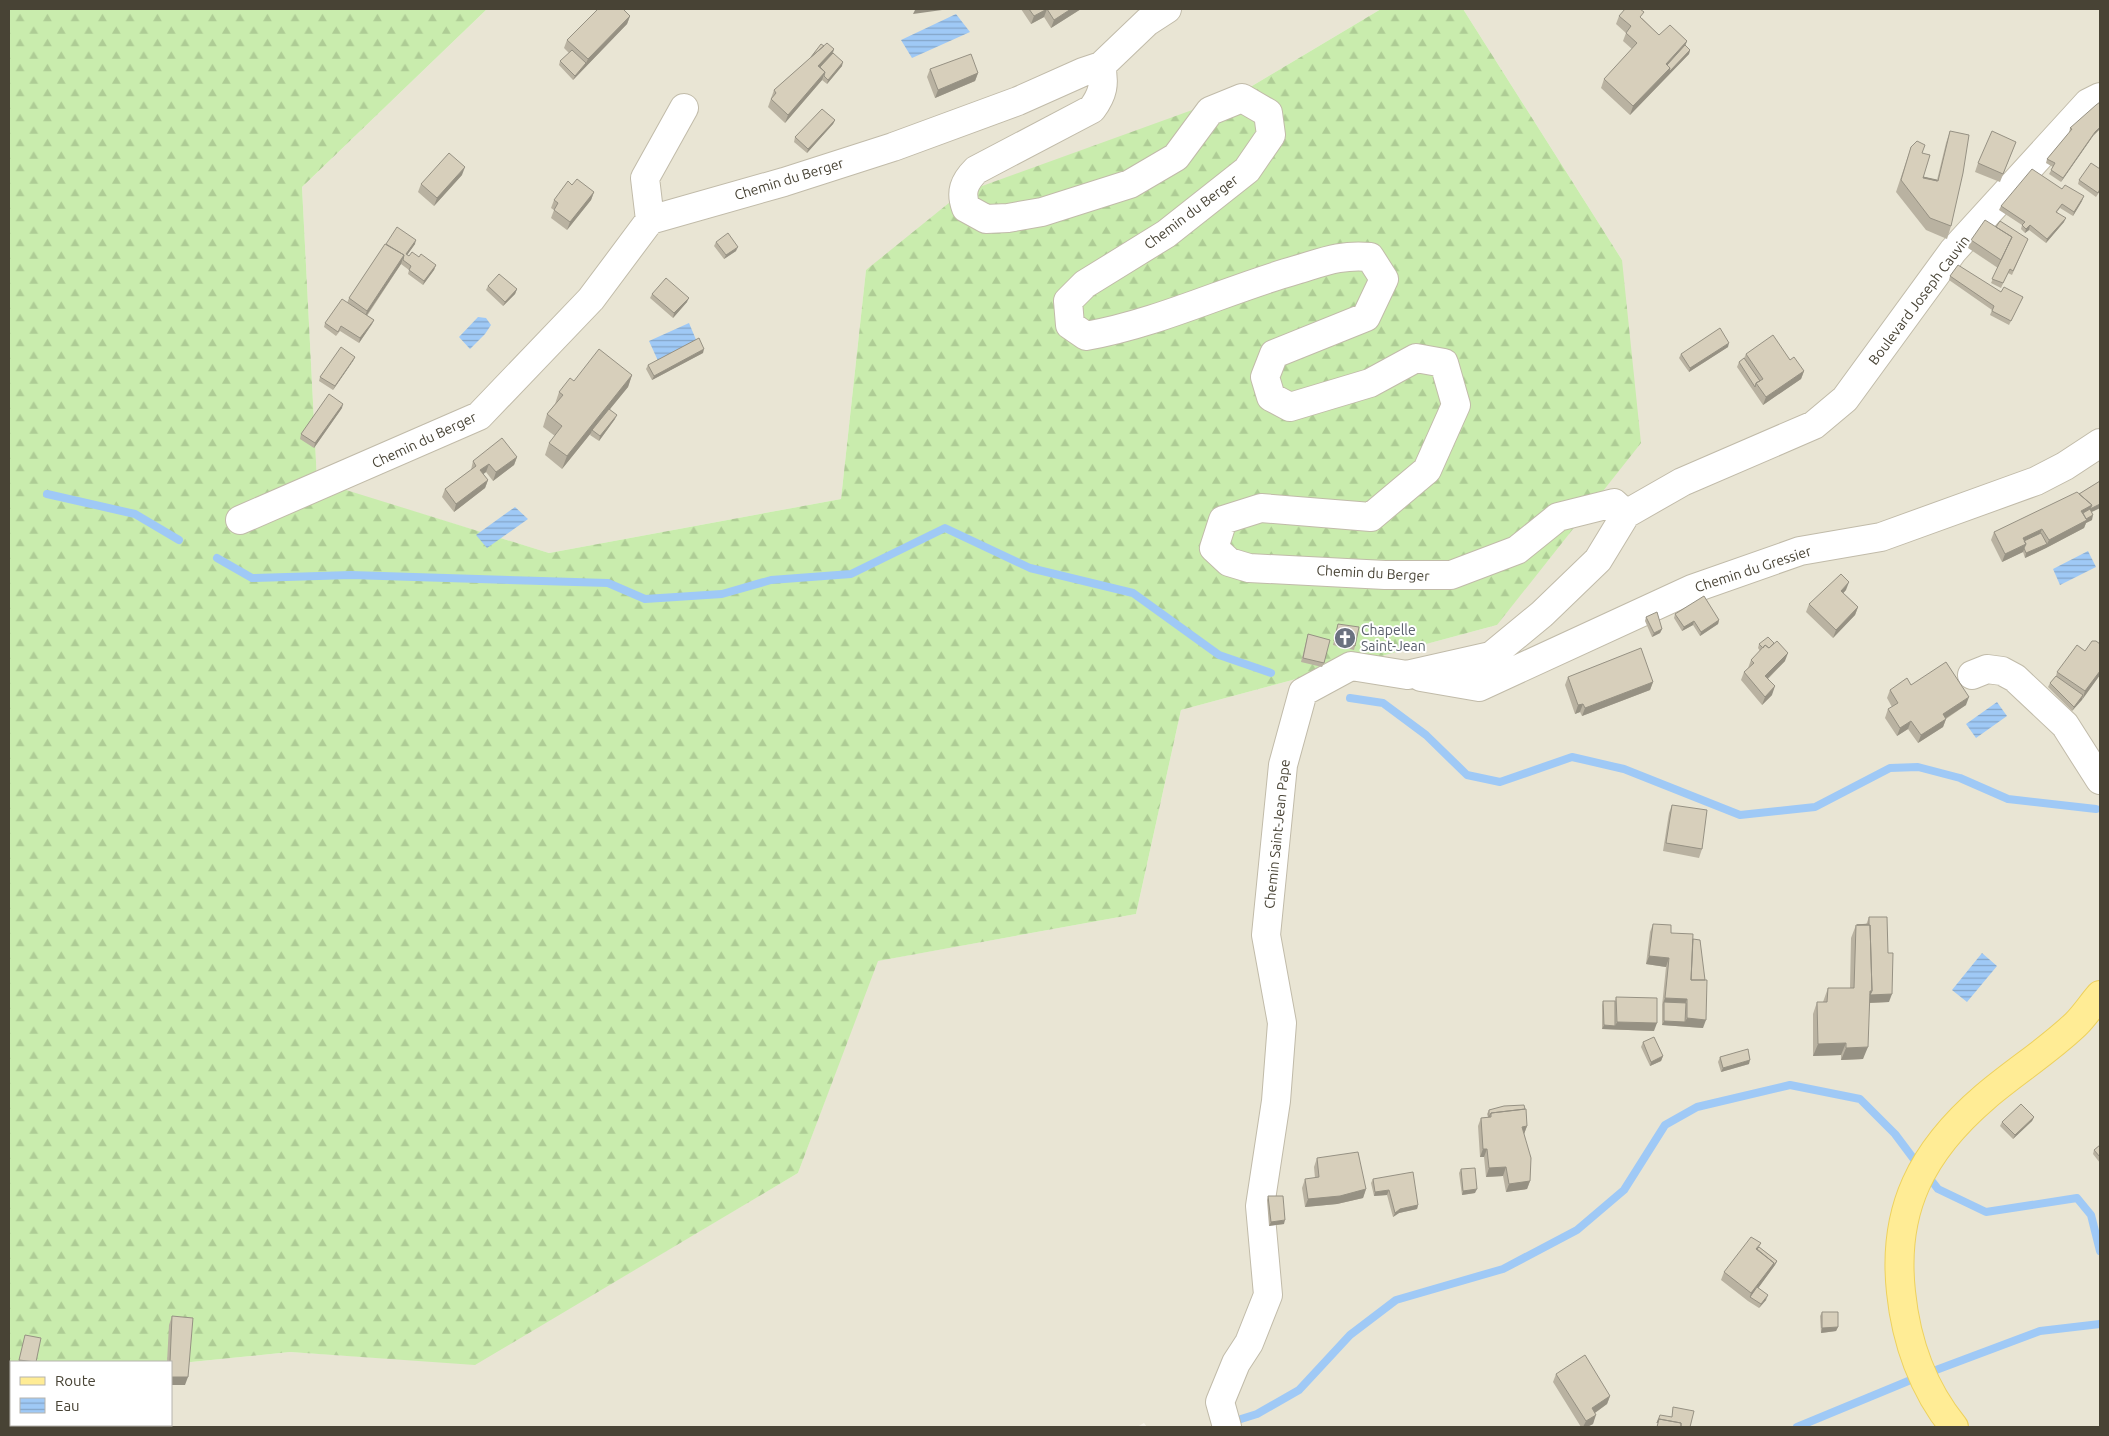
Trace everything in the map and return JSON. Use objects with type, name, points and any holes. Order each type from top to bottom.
[{"type":"main road","points":[[1954,1427],[1929,1391],[1912,1346],[1903,1314],[1899,1251],[1904,1214],[1914,1186],[1930,1156],[1949,1133],[1984,1098],[2076,1024],[2100,995]]},
{"type":"street","points":[[1101,66],[1147,22],[1167,9]]},
{"type":"street","name":"Chemin du Berger","points":[[240,520],[479,416],[591,299],[650,220],[784,182],[893,147],[1018,101],[1101,66],[1104,81],[1102,96],[1092,109],[976,170],[965,181],[963,198],[966,208],[986,219],[1008,218],[1042,212],[1130,184],[1176,157],[1210,111],[1242,98],[1268,113],[1271,135],[1248,170],[1166,234],[1085,284],[1068,301],[1070,325],[1086,336],[1123,330],[1254,282],[1349,255],[1370,257],[1384,279],[1366,317],[1274,354],[1265,377],[1271,397],[1290,407],[1370,383],[1416,358],[1444,362],[1456,405],[1427,470],[1371,517],[1261,508],[1224,520],[1214,548],[1229,562],[1249,568],[1385,575],[1451,576],[1518,550],[1558,517],[1614,503],[1626,514]]},
{"type":"street","name":"Boulevard Joseph Cauvin","points":[[1796,432],[1814,425],[1845,399],[1953,251],[2088,103],[2100,97]]},
{"type":"street","points":[[650,220],[645,178],[684,108]]},
{"type":"street","name":"Chemin Saint-Jean Pape","points":[[1227,1427],[1220,1402],[1236,1363],[1249,1343],[1268,1295],[1260,1206],[1276,1101],[1282,1023],[1266,935],[1283,765],[1303,692],[1351,666],[1407,675],[1491,656],[1542,614],[1598,560],[1626,514],[1682,482],[1796,432]]},
{"type":"street","name":"Chemin du Gressier","points":[[1407,675],[1479,687],[1692,589],[1800,551],[1881,537],[2036,481],[2065,466],[2100,443]]},
{"type":"street","points":[[1972,675],[1987,669],[2002,671],[2015,678],[2065,725],[2100,780]]},
{"type":"shaded area","points":[[487,9],[1381,9],[1242,92],[866,270],[841,499],[549,553],[317,482],[302,187]]},
{"type":"shaded area","points":[[1463,9],[2100,9],[2100,1427],[1147,1427],[1144,1423],[1137,1427],[131,1427],[172,1426],[172,1364],[290,1352],[475,1364],[798,1173],[877,961],[1136,914],[1181,710],[1497,625],[1622,260]]},
{"type":"green space","points":[[9,9],[487,9],[302,187],[317,481],[549,553],[841,499],[866,270],[960,194],[1242,92],[1381,9],[1463,9],[1622,260],[1641,443],[1497,625],[1181,710],[1136,914],[878,961],[798,1173],[475,1365],[290,1352],[172,1364],[172,1361],[10,1361],[10,1426],[131,1427],[9,1427]]},
{"type":"water","points":[[956,14],[970,32],[912,58],[901,40]]},
{"type":"water","points":[[478,317],[486,318],[491,325],[470,349],[459,337]]},
{"type":"water","points":[[689,323],[697,342],[659,363],[649,341]]},
{"type":"water","points":[[515,507],[528,519],[487,548],[476,535]]},
{"type":"water","points":[[2088,551],[2096,567],[2060,585],[2053,569]]},
{"type":"water","points":[[1997,702],[2007,716],[1976,738],[1966,724]]},
{"type":"water","points":[[1982,953],[1997,966],[1967,1002],[1952,990]]},
{"type":"building","points":[[598,9],[623,9],[630,16],[588,59],[567,40]]},
{"type":"building","points":[[1029,9],[1047,9],[1034,16]]},
{"type":"building","points":[[1047,9],[1071,9],[1054,20]]},
{"type":"building","points":[[1625,9],[1640,9],[1644,12],[1640,17],[1659,35],[1670,25],[1687,41],[1666,64],[1670,68],[1633,106],[1604,79],[1637,43],[1626,33],[1631,26],[1619,16]]},
{"type":"building","points":[[827,43],[834,49],[818,66],[825,72],[788,115],[771,99],[776,93],[774,90]]},
{"type":"building","points":[[821,44],[824,46],[811,57]]},
{"type":"building","points":[[1685,45],[1690,50],[1669,72],[1670,68],[1667,65]]},
{"type":"building","points":[[572,50],[586,63],[575,76],[560,61]]},
{"type":"building","points":[[833,53],[843,62],[828,80],[824,76],[825,72],[820,67]]},
{"type":"building","points":[[971,54],[978,73],[938,90],[930,69]]},
{"type":"building","points":[[2100,102],[2100,127],[2063,178],[2051,170],[2055,163],[2047,159],[2072,129],[2070,128]]},
{"type":"building","points":[[822,109],[835,120],[808,149],[795,137]]},
{"type":"building","points":[[1950,131],[1969,135],[1951,226],[1930,218],[1901,180],[1911,147],[1917,141],[1925,145],[1922,153],[1930,155],[1923,178],[1938,181]]},
{"type":"building","points":[[1992,131],[2016,142],[2003,174],[1978,163]]},
{"type":"building","points":[[449,153],[465,167],[437,198],[421,184]]},
{"type":"building","points":[[2091,163],[2100,169],[2100,189],[2098,193],[2079,180]]},
{"type":"building","points":[[2032,169],[2062,189],[2065,185],[2084,196],[2074,212],[2062,204],[2056,212],[2066,218],[2047,239],[2030,225],[2026,229],[2022,225],[2025,222],[2001,206]]},
{"type":"building","points":[[577,179],[594,192],[570,222],[554,210],[558,203],[554,200],[568,181],[572,185]]},
{"type":"building","points":[[1985,220],[2012,237],[2001,260],[1971,240]]},
{"type":"building","points":[[2000,221],[2028,239],[2013,271],[2010,269],[2003,283],[1992,279],[2012,237],[1996,227]]},
{"type":"building","points":[[397,227],[416,240],[406,254],[409,256],[412,252],[419,257],[421,254],[436,265],[424,281],[409,270],[411,266],[403,260],[404,255],[386,244]]},
{"type":"building","points":[[728,233],[738,247],[726,255],[716,242]]},
{"type":"building","points":[[385,244],[404,255],[367,311],[349,298]]},
{"type":"building","points":[[1958,265],[2001,292],[2004,287],[2023,297],[2011,321],[1992,311],[1994,306],[1950,276]]},
{"type":"building","points":[[499,274],[517,289],[505,302],[488,286]]},
{"type":"building","points":[[666,278],[689,298],[674,313],[652,294]]},
{"type":"building","points":[[342,299],[374,320],[360,338],[341,326],[338,332],[325,323]]},
{"type":"building","points":[[1720,328],[1729,343],[1690,368],[1681,354]]},
{"type":"building","points":[[1773,335],[1790,360],[1794,357],[1804,371],[1766,397],[1756,383],[1763,379],[1746,354]]},
{"type":"building","points":[[699,338],[704,349],[654,376],[648,365]]},
{"type":"building","points":[[341,347],[355,357],[335,386],[320,377]]},
{"type":"building","points":[[599,349],[632,375],[567,456],[549,443],[562,426],[547,414],[563,395],[559,392],[570,378],[574,381]]},
{"type":"building","points":[[1744,358],[1760,381],[1756,383],[1755,387],[1739,362]]},
{"type":"building","points":[[329,394],[343,404],[315,443],[301,434]]},
{"type":"building","points":[[609,409],[617,415],[600,436],[592,430]]},
{"type":"building","points":[[502,438],[517,457],[496,472],[489,464],[480,470],[488,480],[456,504],[445,489],[476,466],[473,461]]},
{"type":"building","points":[[2100,481],[2100,504],[2090,509],[2092,505],[2079,494]]},
{"type":"building","points":[[2077,492],[2092,505],[2081,511],[2087,520],[2049,540],[2042,529],[2023,538],[2026,544],[2005,554],[1994,532]]},
{"type":"building","points":[[2090,509],[2093,515],[2086,519],[2083,513]]},
{"type":"building","points":[[2041,533],[2047,544],[2026,553],[2024,541]]},
{"type":"building","points":[[1841,574],[1849,582],[1841,591],[1858,607],[1836,630],[1809,604]]},
{"type":"building","points":[[1704,596],[1719,620],[1701,632],[1694,621],[1684,627],[1675,614]]},
{"type":"building","points":[[1657,612],[1662,629],[1654,633],[1646,617]]},
{"type":"building","name":"Chapelle Saint-Jean","points":[[1338,624],[1359,627],[1355,646],[1334,641]]},
{"type":"building","points":[[1308,634],[1330,640],[1324,663],[1303,658]]},
{"type":"building","points":[[1768,637],[1774,643],[1769,648],[1765,645],[1763,648],[1759,644]]},
{"type":"building","points":[[1777,641],[1788,653],[1765,676],[1775,686],[1765,697],[1744,672],[1754,663],[1751,660],[1765,645],[1769,648]]},
{"type":"building","points":[[2092,641],[2100,644],[2100,671],[2085,691],[2057,672],[2077,645],[2085,651]]},
{"type":"building","points":[[1641,648],[1653,682],[1585,708],[1583,704],[1578,705],[1568,677]]},
{"type":"building","points":[[1946,662],[1969,697],[1943,714],[1946,719],[1921,735],[1911,721],[1900,728],[1888,709],[1898,703],[1890,690],[1907,678],[1911,685]]},
{"type":"building","points":[[2056,676],[2083,695],[2074,707],[2050,683]]},
{"type":"building","points":[[1672,805],[1707,810],[1702,849],[1666,843]]},
{"type":"building","points":[[1869,917],[1887,917],[1888,953],[1893,953],[1892,994],[1870,995],[1872,991],[1870,925],[1857,925],[1869,924]]},
{"type":"building","points":[[1653,924],[1671,925],[1671,933],[1693,934],[1691,980],[1707,980],[1706,1020],[1687,1018],[1687,999],[1665,998],[1669,958],[1649,956]]},
{"type":"building","points":[[1856,925],[1870,925],[1872,991],[1870,991],[1868,1047],[1846,1048],[1846,1043],[1818,1044],[1817,1002],[1827,1002],[1828,988],[1854,988]]},
{"type":"building","points":[[1693,939],[1700,940],[1705,980],[1691,980]]},
{"type":"building","points":[[1616,997],[1657,998],[1657,1023],[1617,1022]]},
{"type":"building","points":[[1603,1001],[1615,1001],[1615,1026],[1604,1025]]},
{"type":"building","points":[[1664,1002],[1686,1003],[1685,1022],[1664,1021]]},
{"type":"building","points":[[1654,1037],[1663,1056],[1651,1062],[1643,1042]]},
{"type":"building","points":[[1748,1049],[1750,1060],[1723,1068],[1720,1057]]},
{"type":"building","points":[[2021,1104],[2034,1117],[2015,1135],[2002,1122]]},
{"type":"building","points":[[1524,1105],[1525,1109],[1491,1113],[1489,1117],[1489,1110],[1504,1106]]},
{"type":"building","points":[[1526,1109],[1527,1126],[1522,1127],[1531,1158],[1530,1181],[1509,1184],[1506,1167],[1489,1168],[1487,1149],[1483,1149],[1481,1118],[1491,1117],[1491,1113]]},
{"type":"building","points":[[2100,1145],[2100,1157],[2094,1150]]},
{"type":"building","points":[[1358,1152],[1366,1189],[1340,1196],[1308,1199],[1305,1179],[1319,1177],[1317,1158]]},
{"type":"building","points":[[1475,1168],[1477,1189],[1463,1191],[1461,1169]]},
{"type":"building","points":[[1413,1172],[1418,1205],[1400,1209],[1395,1213],[1389,1190],[1375,1192],[1373,1179]]},
{"type":"building","points":[[1268,1196],[1283,1196],[1285,1220],[1271,1222]]},
{"type":"building","points":[[1751,1237],[1761,1243],[1756,1249],[1774,1263],[1751,1293],[1724,1272]]},
{"type":"building","points":[[1759,1247],[1777,1261],[1772,1267],[1774,1263],[1757,1249]]},
{"type":"building","points":[[1757,1287],[1768,1295],[1761,1304],[1750,1297]]},
{"type":"building","points":[[1822,1312],[1838,1312],[1838,1327],[1822,1328]]},
{"type":"building","points":[[172,1316],[193,1318],[188,1377],[172,1377],[172,1361],[170,1361]]},
{"type":"building","points":[[25,1335],[41,1338],[36,1361],[19,1360]]},
{"type":"building","points":[[1585,1355],[1610,1396],[1592,1408],[1596,1415],[1586,1421],[1556,1374]]},
{"type":"building","points":[[1673,1407],[1694,1411],[1690,1427],[1681,1427],[1681,1423],[1659,1419],[1657,1423],[1660,1415],[1672,1417]]},
{"type":"building","points":[[1659,1419],[1681,1423],[1681,1427],[1657,1427]]},
{"type":"waterway","points":[[47,494],[135,514],[179,540]]},
{"type":"waterway","points":[[217,558],[252,578],[351,575],[608,583],[645,599],[722,594],[771,580],[851,574],[945,528],[1030,568],[1133,593],[1219,655],[1271,673]]},
{"type":"waterway","points":[[1350,698],[1383,703],[1426,735],[1467,775],[1500,782],[1572,757],[1624,769],[1740,815],[1815,807],[1890,768],[1918,767],[1960,778],[2008,799],[2096,809]]},
{"type":"waterway","points":[[1241,1419],[1257,1414],[1299,1390],[1350,1335],[1396,1300],[1503,1269],[1577,1230],[1624,1190],[1665,1125],[1697,1107],[1790,1085],[1860,1099],[1895,1134],[1919,1166]]},
{"type":"waterway","points":[[1927,1175],[1938,1189],[1986,1212],[2077,1198],[2091,1215],[2100,1251]]},
{"type":"waterway","points":[[1928,1373],[2040,1331],[2100,1324]]},
{"type":"waterway","points":[[1797,1427],[1918,1377]]},
{"type":"place","name":"Chapelle Saint-Jean","points":[[1345,638]]}]
